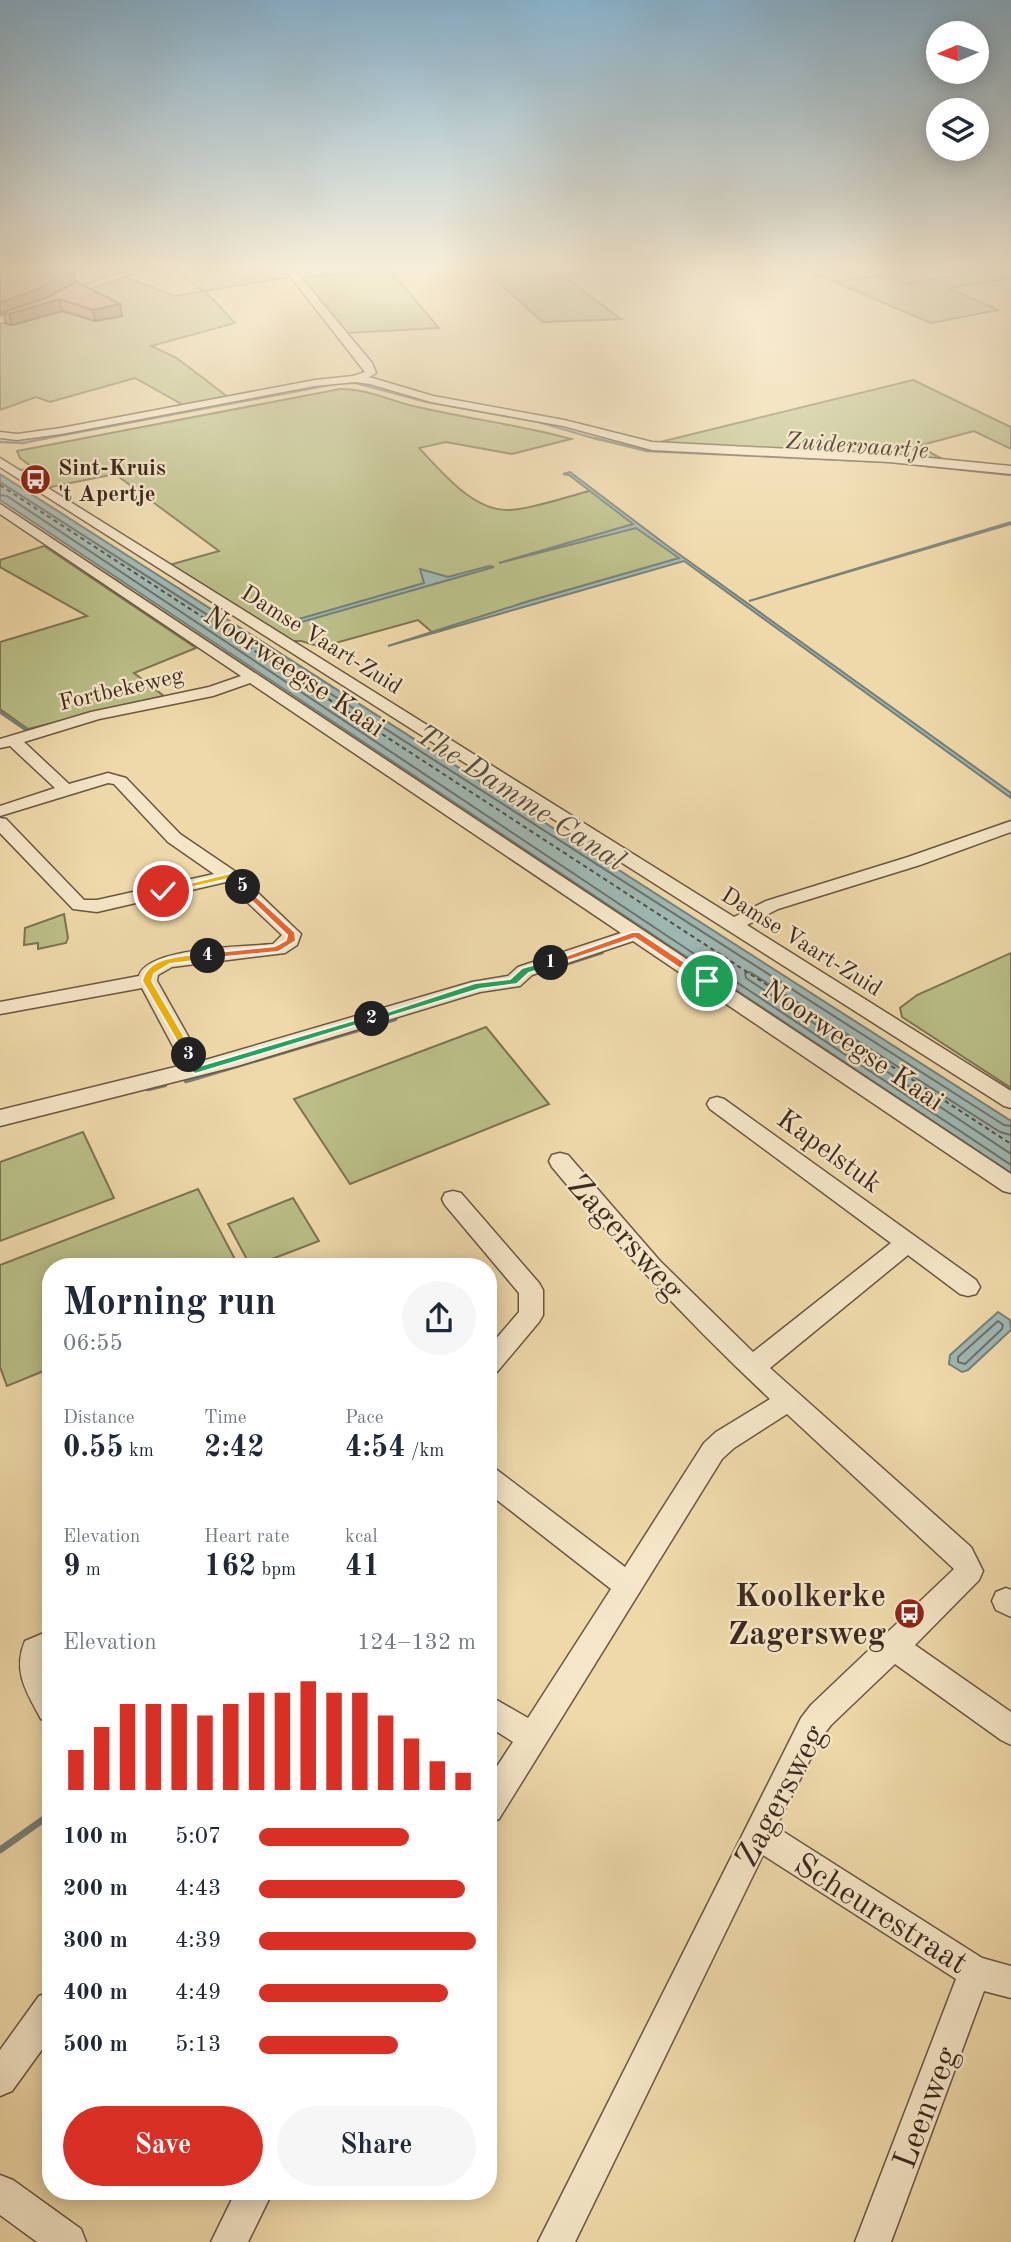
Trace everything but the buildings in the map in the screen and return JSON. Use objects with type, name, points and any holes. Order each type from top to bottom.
[{"type":"street","points":[[355,379],[371,373],[381,383]]},
{"type":"street","points":[[3,438],[61,431],[327,381],[355,379],[381,383],[431,399],[564,423],[652,446],[889,458],[1011,470]]},
{"type":"street","name":"Damse Vaart-Zuid","points":[[0,462],[1011,1101]]},
{"type":"street","name":"Noorweegse Kaai","points":[[0,508],[1011,1185]]},
{"type":"street","name":"Fortbekeweg","points":[[6,742],[96,715],[213,691],[252,677]]},
{"type":"street","points":[[6,742],[66,790]]},
{"type":"street","points":[[0,811],[108,778],[120,781],[174,838],[230,876],[292,934],[290,941],[278,949],[167,961],[149,972],[147,981],[189,1053],[195,1070]]},
{"type":"street","points":[[0,822],[79,905],[97,906],[230,876]]},
{"type":"street","points":[[733,925],[772,905],[914,861],[1011,827]]},
{"type":"street","points":[[0,1118],[195,1070],[479,986],[513,982],[525,971],[636,934]]},
{"type":"street","points":[[0,1008],[147,981]]},
{"type":"street","name":"Kapelstuk","points":[[717,1104],[968,1287]]},
{"type":"street","name":"Zagersweg","points":[[556,2242],[757,1833],[821,1715],[958,1585],[969,1570],[961,1556],[754,1366],[648,1264],[560,1161]]},
{"type":"street","points":[[453,1199],[531,1290],[531,1315],[497,1355]]},
{"type":"street","points":[[754,1366],[907,1243]]},
{"type":"street","points":[[497,1793],[713,1451],[725,1440],[790,1399]]},
{"type":"street","points":[[497,1485],[627,1585]]},
{"type":"street","points":[[893,1646],[1011,1730]]},
{"type":"street","points":[[42,1648],[35,1651],[34,1677],[42,1694]]},
{"type":"street","points":[[497,1715],[532,1737]]},
{"type":"street","name":"Scheurestraat","points":[[757,1833],[975,1972],[1011,1982]]},
{"type":"street","name":"Leenweg","points":[[873,2242],[975,1972]]},
{"type":"street","points":[[0,2079],[42,2021]]},
{"type":"street","points":[[0,2193],[68,2242]]},
{"type":"street","points":[[229,2242],[250,2200]]},
{"type":"green space","points":[[0,372],[195,372],[229,398],[185,406],[135,378],[50,402],[36,397],[0,410]]},
{"type":"green space","points":[[913,380],[1011,427],[1011,449],[974,431],[918,446],[946,461],[652,444]]},
{"type":"green space","points":[[340,389],[360,391],[418,407],[571,439],[512,454],[446,442],[419,448],[458,488],[482,504],[494,508],[526,508],[593,490],[682,559],[433,633],[418,620],[321,647],[301,641],[289,641],[169,565],[219,551],[115,474],[46,488],[18,471],[32,467],[20,458],[17,451]]},
{"type":"green space","points":[[44,546],[196,648],[134,673],[164,696],[28,729],[0,709],[0,642],[87,616],[0,567],[0,560]]},
{"type":"green space","points":[[64,914],[68,938],[66,943],[38,949],[38,943],[24,945],[25,928]]},
{"type":"green space","points":[[1011,953],[1011,1088],[902,1017],[900,1008],[917,995]]},
{"type":"green space","points":[[486,1027],[549,1104],[350,1184],[294,1099]]},
{"type":"green space","points":[[83,1132],[114,1198],[0,1241],[0,1162]]},
{"type":"green space","points":[[198,1189],[234,1258],[42,1258],[42,1372],[7,1386],[0,1367],[0,1265]]},
{"type":"green space","points":[[293,1198],[319,1241],[275,1258],[246,1258],[228,1224]]},
{"type":"water","points":[[570,472],[669,547],[1011,793],[1011,798],[684,561],[388,646],[529,601],[679,558],[636,528],[499,563],[633,524],[569,475],[563,474]]},
{"type":"water","points":[[0,474],[1011,1121],[1011,1173],[0,500]]},
{"type":"water","points":[[1011,522],[1011,524],[749,601]]},
{"type":"water","points":[[494,567],[298,623],[285,623],[424,583],[420,569],[448,577]]},
{"type":"water","points":[[998,1312],[1010,1320],[1011,1330],[968,1370],[962,1372],[949,1364],[950,1355]]},
{"type":"waterway","name":"Zuidervaartje","points":[[38,440],[336,384],[355,383],[426,402],[538,422],[600,440]]},
{"type":"waterway","name":"Zuidervaartje","points":[[0,442],[23,443],[47,438]]},
{"type":"waterway","name":"Zuidervaartje","points":[[594,438],[647,451],[889,462],[1011,475]]},
{"type":"waterway","points":[[0,712],[31,733]]},
{"type":"waterway","points":[[543,971],[602,952]]},
{"type":"waterway","points":[[186,1081],[395,1019]]},
{"type":"waterway","points":[[148,1089],[165,1085]]},
{"type":"waterway","points":[[0,1850],[42,1820]]},
{"type":"ferry route","points":[[0,485],[1011,1144]]},
{"type":"place","name":"Sint-Kruis 't Apertje","points":[[35,480]]},
{"type":"place","name":"Koolkerke Zagersweg","points":[[909,1613]]},
{"type":"route","points":[[163,891],[230,876],[292,934],[290,941],[278,949],[167,961],[149,972],[147,981],[189,1053],[195,1070],[479,986],[502,981],[513,982],[515,977],[525,971],[636,934],[707,981]]},
{"type":"water label","name":"The Damme Canal","points":[[521,797]]}]
